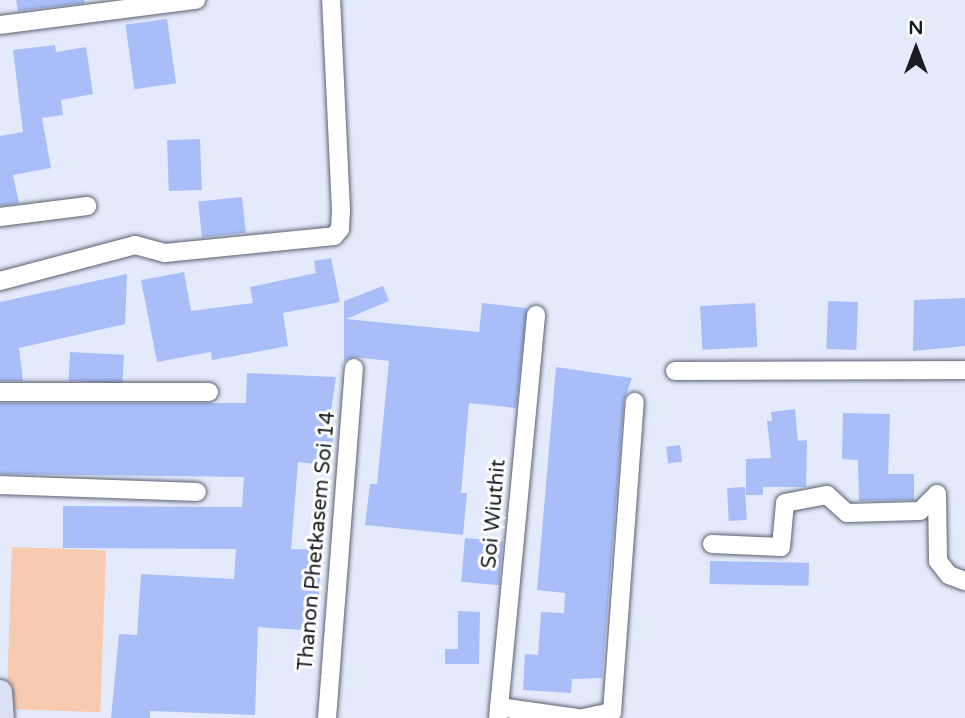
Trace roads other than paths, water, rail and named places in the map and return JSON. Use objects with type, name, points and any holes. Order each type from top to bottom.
[{"type":"street","points":[[0,25],[195,0]]},
{"type":"street","points":[[0,281],[135,244],[165,253],[334,236],[340,229],[341,210],[331,0]]},
{"type":"street","points":[[0,217],[87,206]]},
{"type":"street","name":"Soi Wiuthit","points":[[499,712],[536,315]]},
{"type":"street","name":"Thanon Phetkasem Soi 14","points":[[327,718],[354,368]]},
{"type":"street","points":[[675,370],[965,370]]},
{"type":"street","points":[[0,392],[209,392]]},
{"type":"street","points":[[583,718],[612,712],[635,402]]},
{"type":"street","points":[[0,485],[197,492]]},
{"type":"street","points":[[712,544],[781,547],[785,503],[827,495],[847,513],[920,511],[937,494],[938,561],[949,575],[965,581]]},
{"type":"street","points":[[0,692],[2,718]]},
{"type":"street","points":[[499,712],[578,718]]}]
